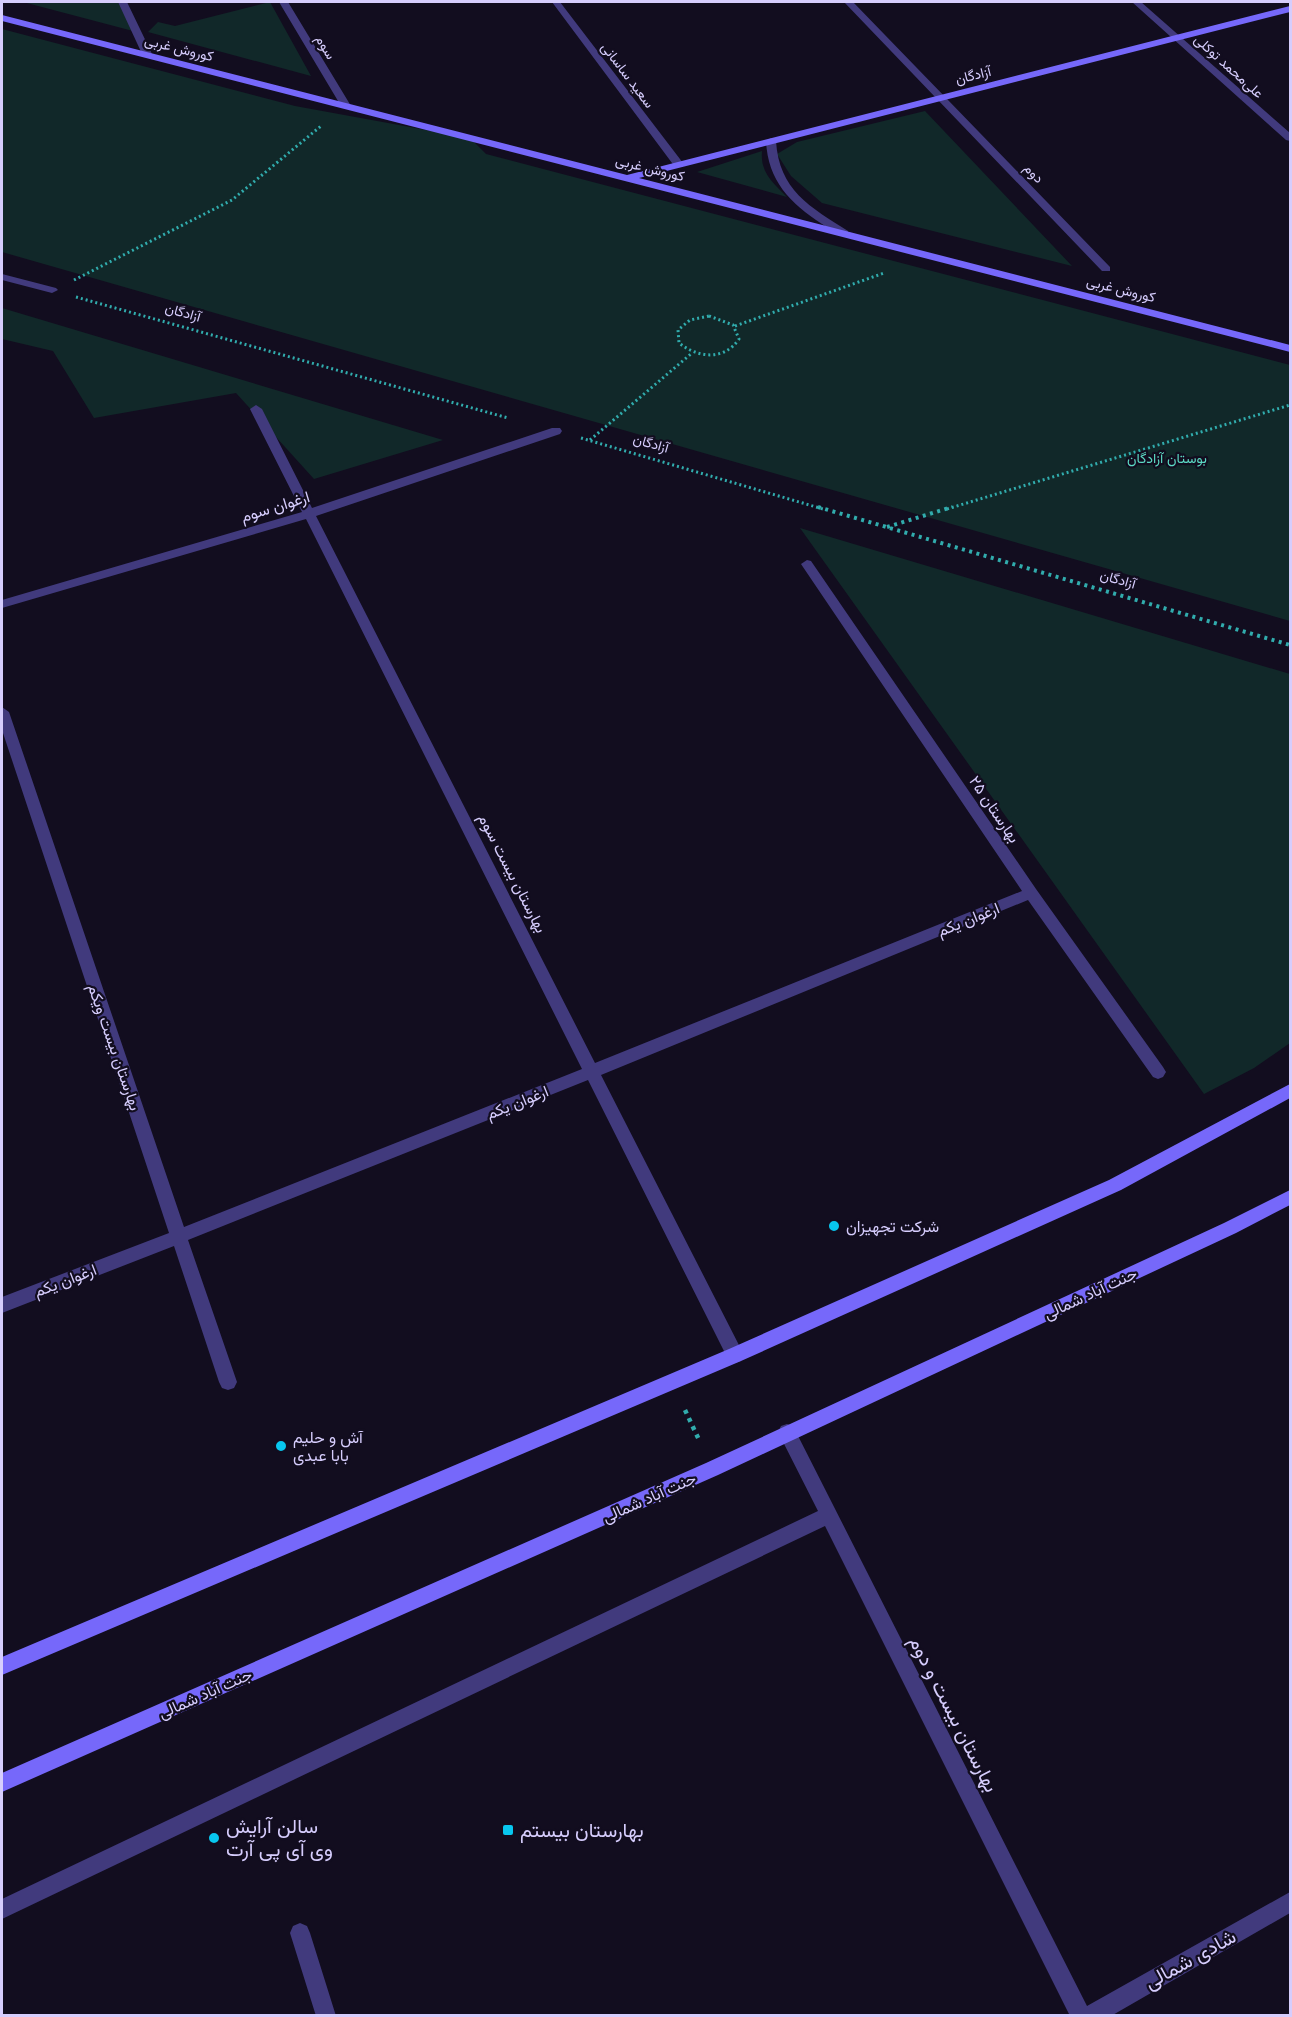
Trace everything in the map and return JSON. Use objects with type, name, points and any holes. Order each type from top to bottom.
[{"type":"street","points":[[122,2],[148,56]]},
{"type":"street","name":"سوم","points":[[283,2],[346,106]]},
{"type":"street","name":"سعید ساسانی","points":[[556,2],[679,165]]},
{"type":"street","name":"دوم","points":[[848,2],[1106,269]]},
{"type":"street","name":"علی‌محمد توکلی","points":[[1136,2],[1290,138]]},
{"type":"street","name":"آزادگان","points":[[627,178],[1290,9]]},
{"type":"street","name":"کوروش غربی","points":[[2,18],[1290,348]]},
{"type":"street","points":[[771,141],[770,156],[775,173],[786,191],[808,211],[844,233]]},
{"type":"street","points":[[2,277],[52,290]]},
{"type":"street","name":"بهارستان بیست سوم","points":[[256,409],[735,1355]]},
{"type":"street","name":"ارغوان سوم","points":[[2,604],[309,513],[556,431]]},
{"type":"street","name":"بهارستان ۲۵","points":[[807,564],[1031,893],[1158,1072]]},
{"type":"street","name":"بهارستان بیست ویکم","points":[[2,712],[228,1382]]},
{"type":"street","name":"ارغوان یکم","points":[[2,1305],[179,1237],[1031,893]]},
{"type":"street","points":[[2,1666],[735,1355],[1115,1185],[1290,1091]]},
{"type":"street","name":"جنت آباد شمالی","points":[[2,1783],[712,1468],[1220,1233],[1290,1197]]},
{"type":"street","name":"بهارستان بیست و دوم","points":[[787,1432],[1081,2016]]},
{"type":"street","points":[[2,1909],[829,1515]]},
{"type":"street","name":"شادی شمالی","points":[[1090,2016],[1290,1902]]},
{"type":"street","points":[[300,1933],[326,2016]]},
{"type":"path","points":[[52,290],[232,200],[346,106]]},
{"type":"path","points":[[735,326],[932,256]]},
{"type":"path","name":"آزادگان","points":[[52,290],[556,431],[1290,645]]},
{"type":"path","points":[[709,316],[728,321],[735,326],[739,339],[730,350],[712,356],[692,353],[679,342],[678,330],[683,324],[709,316]]},
{"type":"path","points":[[589,441],[692,353]]},
{"type":"path","points":[[886,527],[1290,405]]},
{"type":"path","points":[[672,1383],[712,1468]]},
{"type":"green space","points":[[23,2],[118,2],[133,31]]},
{"type":"green space","points":[[270,2],[311,76],[148,32],[158,22],[175,26]]},
{"type":"green space","name":"بوستان آزادگان","points":[[2,29],[295,106],[470,138],[486,154],[1290,365],[1290,621],[2,252]]},
{"type":"green space","points":[[925,111],[1072,266],[822,203],[791,176],[777,154],[797,142]]},
{"type":"green space","points":[[762,151],[765,172],[787,197],[697,172]]},
{"type":"green space","points":[[2,308],[443,440],[314,479],[236,393],[94,418],[53,351],[2,339]]},
{"type":"green space","points":[[800,528],[1290,674],[1290,1043],[1254,1068],[1204,1094]]},
{"type":"place","name":"شرکت تجهیزان","points":[[834,1226]]},
{"type":"place","name":"آش و حلیم بابا عبدی","points":[[281,1446]]},
{"type":"place","name":"بهارستان بیستم","points":[[508,1830]]},
{"type":"place","name":"سالن آرایش وی آی پی آرت","points":[[214,1838]]}]
